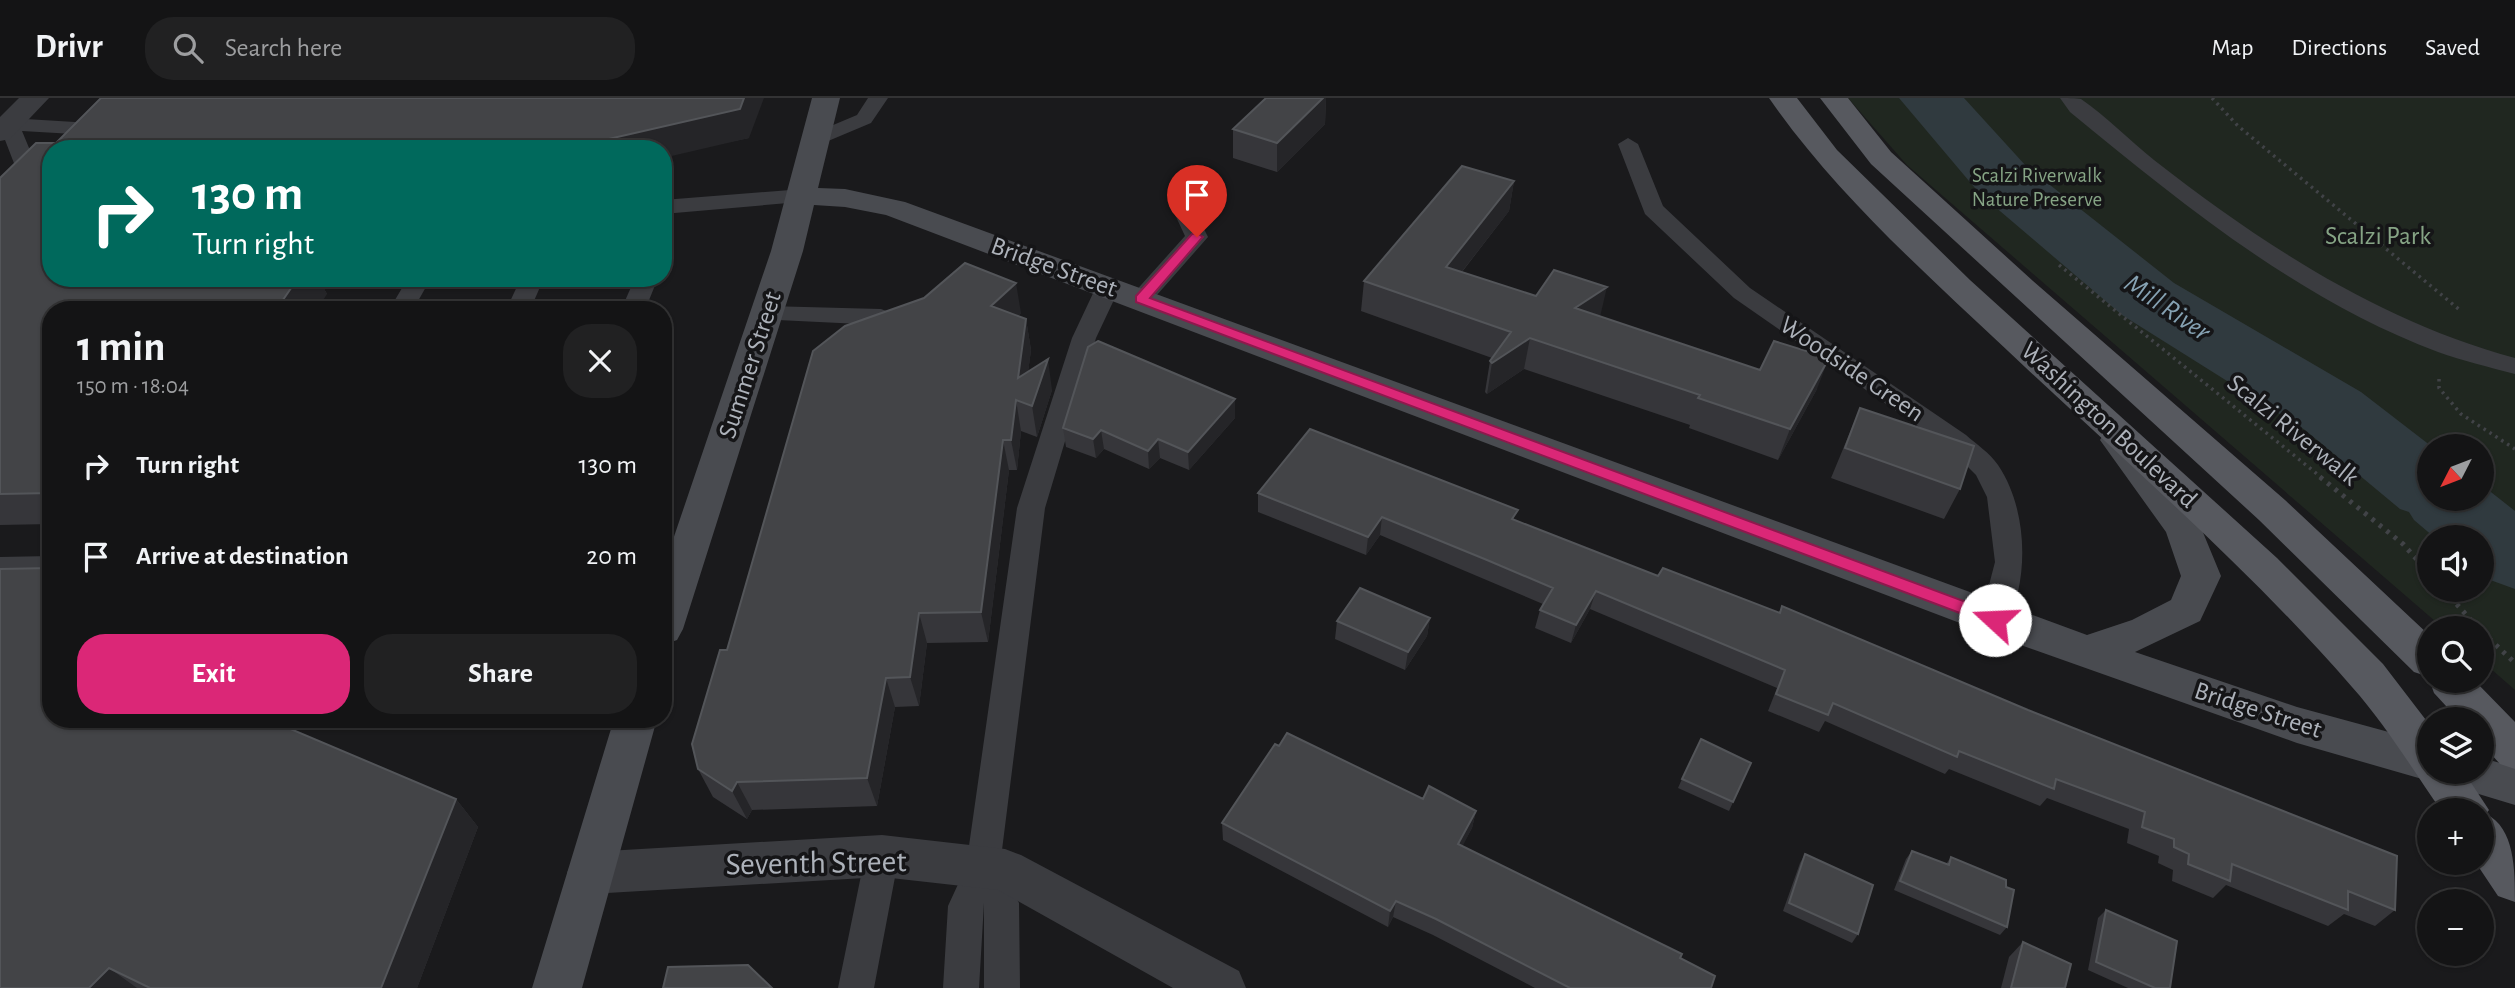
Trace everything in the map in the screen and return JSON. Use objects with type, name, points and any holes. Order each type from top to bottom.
[{"type":"main road","name":"Summer Street","points":[[672,574],[675,556],[767,314],[803,196],[826,98]]},
{"type":"main road","name":"Washington Boulevard","points":[[1783,98],[1827,156],[1959,287],[2263,568],[2368,677],[2417,744]]},
{"type":"main road","name":"Washington Boulevard","points":[[1834,98],[1881,158],[2022,288],[2272,510],[2417,649]]},
{"type":"main road","name":"Bridge Street","points":[[803,196],[845,198],[894,208],[1995,620],[2297,725],[2417,757]]},
{"type":"main road","points":[[2088,652],[2146,631],[2186,610],[2200,576],[2183,528],[2104,422]]},
{"type":"main road","points":[[2460,693],[2515,751]]},
{"type":"main road","points":[[556,988],[633,728]]},
{"type":"main road","points":[[2494,780],[2515,786]]},
{"type":"main road","points":[[2494,850],[2515,881]]},
{"type":"street","points":[[5,128],[35,98]]},
{"type":"street","name":"Seventh Street","points":[[590,873],[882,856],[1005,870],[1221,988]]},
{"type":"lane","points":[[814,140],[864,119],[878,98]]},
{"type":"lane","points":[[2070,98],[2077,108],[2183,196],[2300,275],[2439,344],[2515,366]]},
{"type":"lane","points":[[0,202],[27,172],[5,128],[108,130]]},
{"type":"lane","name":"Woodside Green","points":[[1628,144],[1653,209],[1742,293],[1957,441],[1987,469],[2001,497],[2009,562],[1995,620]]},
{"type":"lane","points":[[672,207],[740,204],[803,196]]},
{"type":"lane","points":[[961,988],[965,906],[983,867],[1031,508],[1084,338],[1124,293],[1197,237],[1182,206]]},
{"type":"lane","points":[[767,314],[881,317]]},
{"type":"lane","points":[[0,568],[42,567]]},
{"type":"lane","points":[[856,988],[882,856]]},
{"type":"lane","points":[[983,867],[1002,903],[1002,988]]},
{"type":"path","points":[[2212,98],[2238,127],[2466,316]]},
{"type":"path","name":"Scalzi Riverwalk","points":[[2057,264],[2403,544],[2417,560]]},
{"type":"path","points":[[2455,602],[2467,616]]},
{"type":"path","points":[[2494,643],[2515,663]]},
{"type":"green space","points":[[1848,98],[2515,98],[2515,690],[2494,672],[2494,616],[2429,616],[1907,165]]},
{"type":"building","points":[[101,98],[744,98],[740,109],[604,140],[59,140]]},
{"type":"building","points":[[1266,98],[1323,98],[1277,143],[1233,129]]},
{"type":"building","points":[[36,143],[42,143],[42,287],[292,287],[282,301],[42,301],[42,493],[0,494],[0,178]]},
{"type":"building","points":[[1462,166],[1514,181],[1446,267],[1536,296],[1554,270],[1607,287],[1575,308],[1760,370],[1774,341],[1829,358],[1790,429],[1698,398],[1700,395],[1530,338],[1492,363],[1490,361],[1511,332],[1364,281]]},
{"type":"building","points":[[965,263],[1016,283],[991,306],[1026,319],[1018,378],[1048,359],[1032,406],[1016,400],[1011,440],[1003,440],[981,612],[919,613],[910,677],[886,678],[867,778],[737,782],[732,791],[698,769],[692,744],[720,650],[727,650],[813,351],[845,326],[924,298]]},
{"type":"building","points":[[1098,341],[1235,399],[1188,452],[1158,439],[1148,451],[1101,430],[1093,439],[1063,428],[1088,347]]},
{"type":"building","points":[[1860,408],[1974,446],[1960,489],[1845,448]]},
{"type":"building","points":[[1310,429],[1518,510],[1512,519],[1658,576],[1663,568],[1780,613],[1782,606],[2028,710],[2397,856],[2395,910],[2348,891],[2348,910],[2232,864],[2230,881],[2188,864],[2189,854],[2174,847],[2174,839],[2142,827],[2145,812],[2056,779],[2054,789],[1959,751],[1957,757],[1833,703],[1828,715],[1776,694],[1785,670],[1596,591],[1576,625],[1540,610],[1553,588],[1487,560],[1382,517],[1368,537],[1258,493]]},
{"type":"building","points":[[42,568],[42,728],[288,728],[456,799],[381,988],[150,988],[109,968],[89,988],[0,988],[0,569]]},
{"type":"building","points":[[1360,588],[1430,618],[1408,652],[1337,621]]},
{"type":"building","points":[[1287,733],[1423,799],[1429,786],[1476,811],[1458,844],[1682,954],[1680,958],[1715,976],[1711,988],[1570,988],[1396,901],[1390,911],[1222,823],[1275,744],[1279,746]]},
{"type":"building","points":[[1701,739],[1751,763],[1733,802],[1682,779]]},
{"type":"building","points":[[1912,851],[1949,865],[1951,857],[2006,880],[2006,887],[2014,890],[2007,927],[1900,881]]},
{"type":"building","points":[[1805,854],[1873,885],[1858,934],[1789,903]]},
{"type":"building","points":[[2106,910],[2177,941],[2170,988],[2155,988],[2096,962]]},
{"type":"building","points":[[2023,942],[2071,964],[2065,988],[2011,988]]},
{"type":"building","points":[[748,965],[772,988],[663,988],[668,967]]},
{"type":"waterway","name":"Mill River","points":[[1930,98],[2003,180],[2148,299],[2333,411],[2417,478]]},
{"type":"waterway","name":"Mill River","points":[[2458,511],[2515,557]]},
{"type":"route","points":[[1197,237],[1141,299],[1995,620]]},
{"type":"park label","name":"Scalzi Riverwalk Nature Preserve","points":[[2037,187]]},
{"type":"park label","name":"Scalzi Park","points":[[2378,236]]}]
